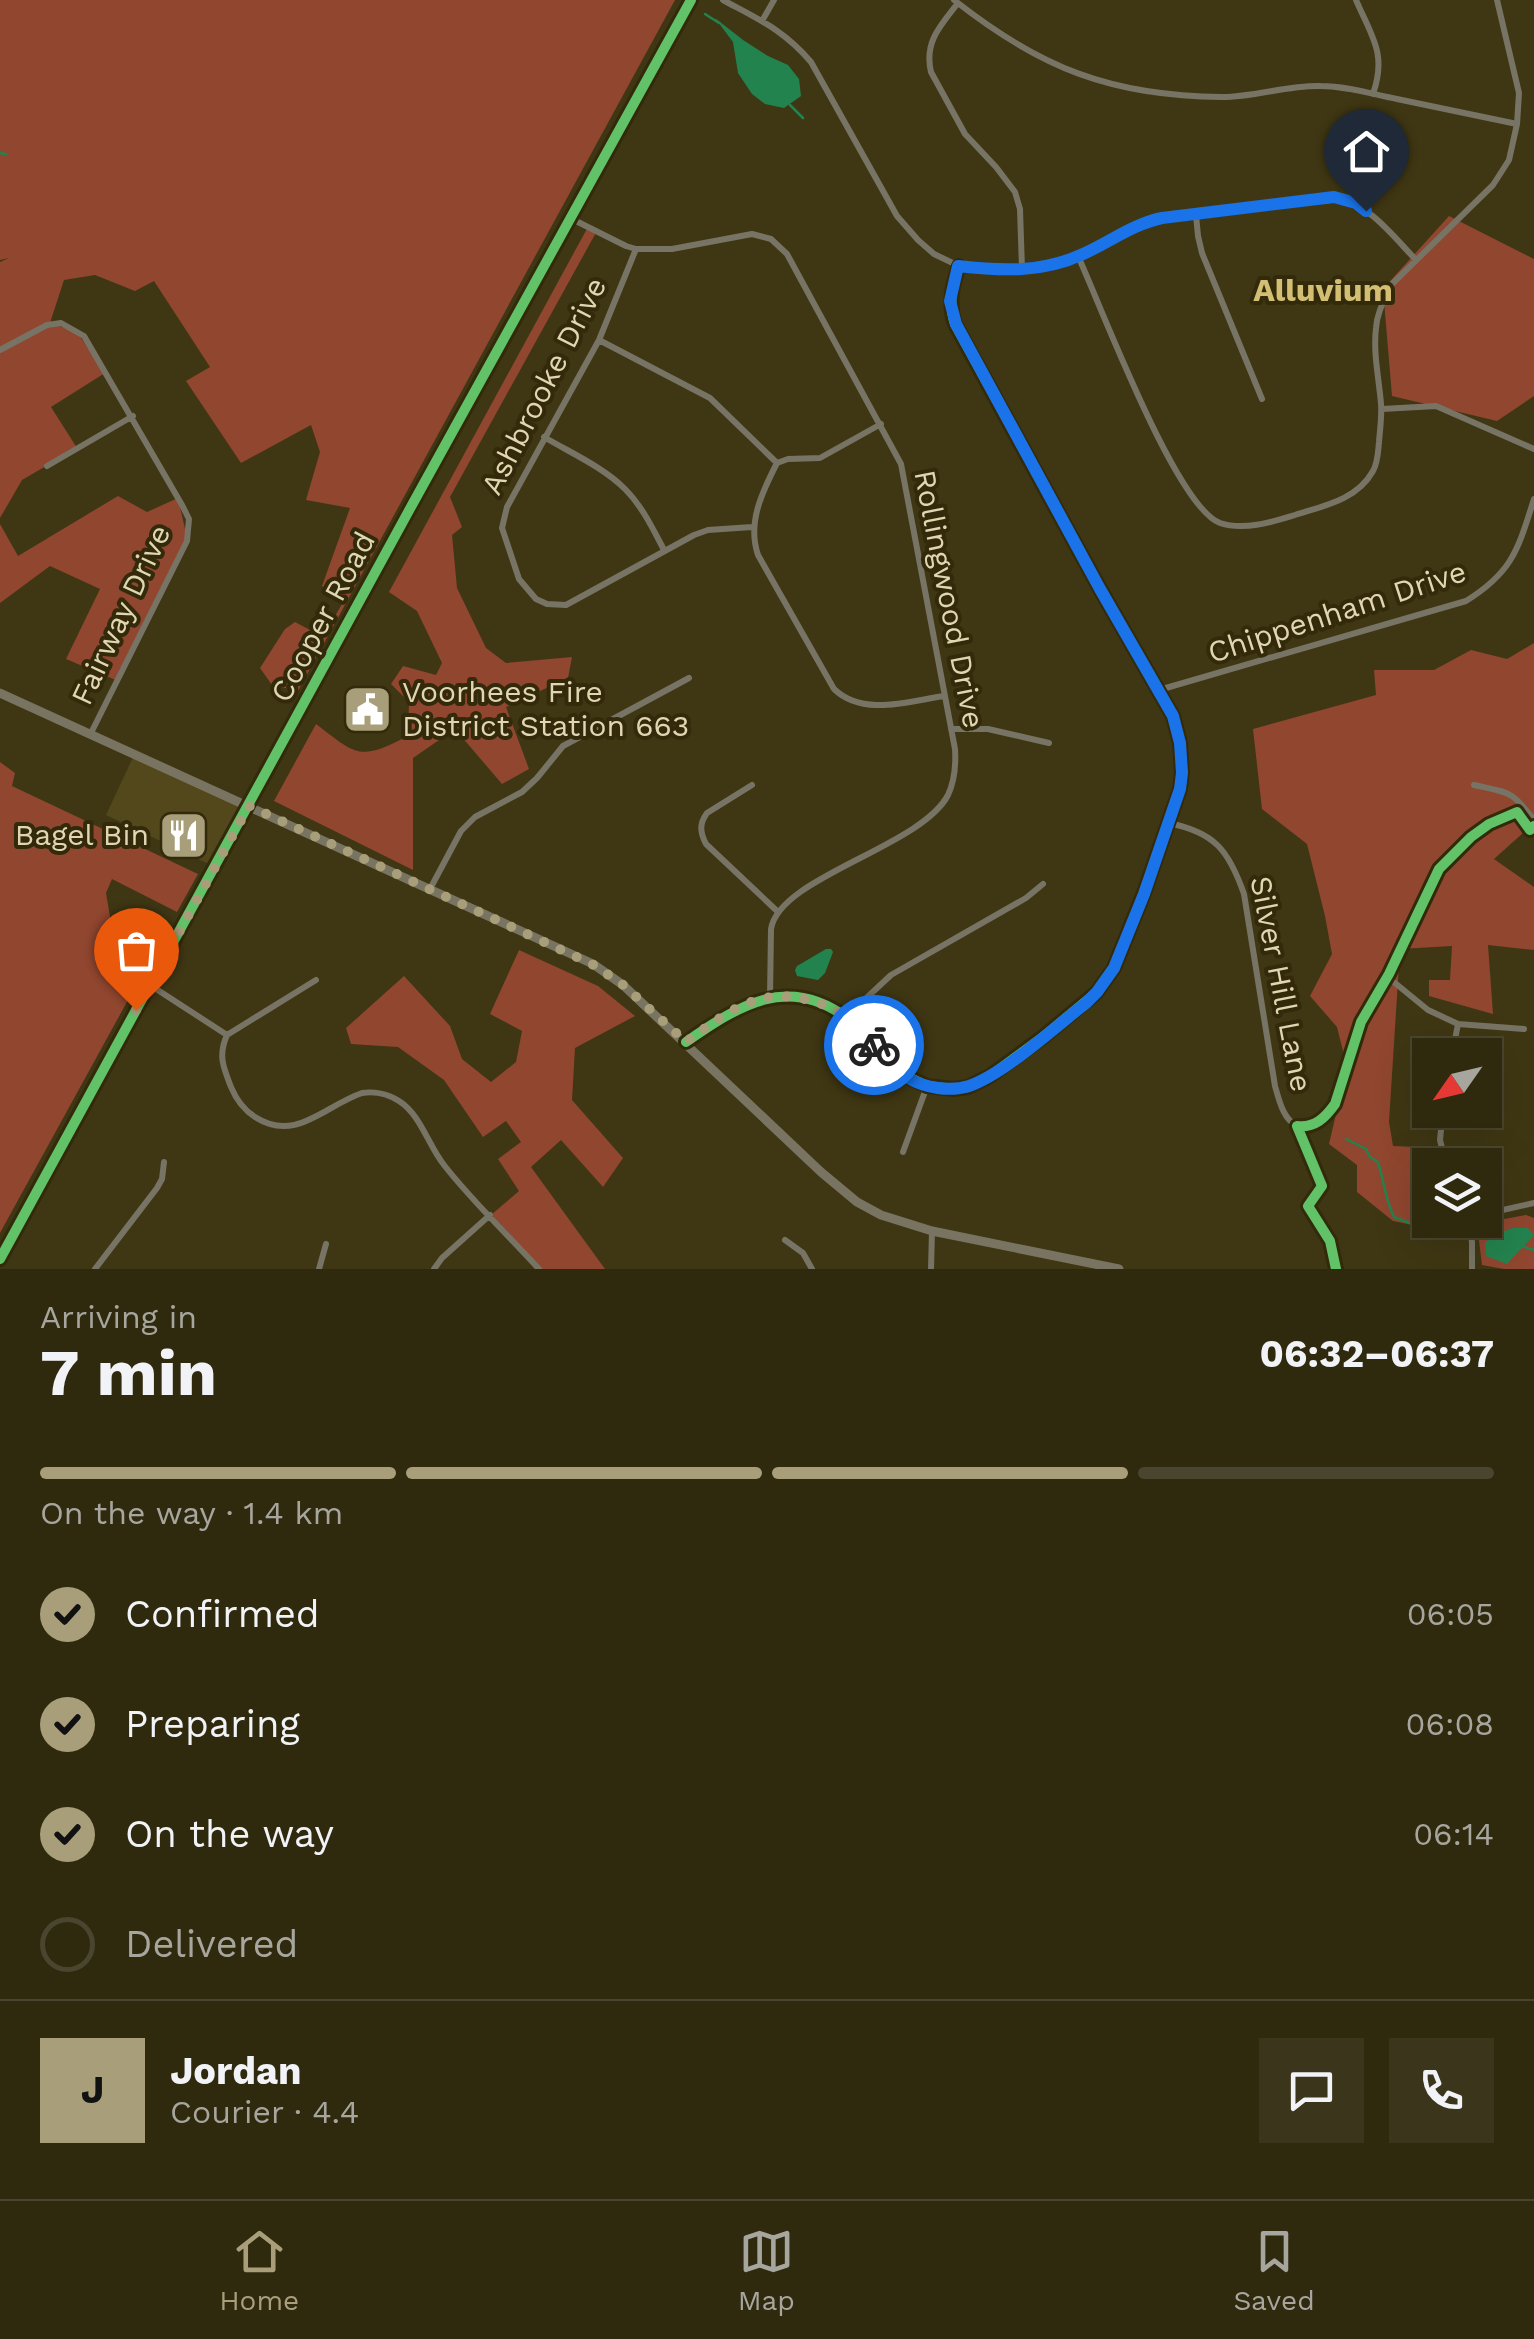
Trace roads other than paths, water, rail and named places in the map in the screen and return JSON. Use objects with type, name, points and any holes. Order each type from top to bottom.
[{"type":"street","name":"Cooper Road","points":[[0,1259],[691,0]]},
{"type":"street","points":[[723,0],[795,43],[811,62],[897,216],[934,254],[958,266],[1034,270],[1059,264],[1162,218],[1334,197],[1366,211],[1416,260]]},
{"type":"street","points":[[762,21],[774,0]]},
{"type":"street","points":[[1356,0],[1380,58],[1374,94]]},
{"type":"street","points":[[1078,256],[1154,430],[1196,503],[1211,518],[1233,526],[1252,526],[1346,497],[1363,484],[1375,467],[1382,410],[1375,344],[1377,319],[1391,285],[1500,176],[1508,160],[1517,124],[1519,93],[1497,0]]},
{"type":"street","points":[[1022,270],[1020,210],[1015,192],[965,134],[928,62],[930,42],[956,2],[1020,48],[1050,64],[1120,87],[1223,96],[1321,86],[1517,124]]},
{"type":"street","points":[[1196,215],[1202,253],[1262,399]]},
{"type":"street","name":"Rollingwood Drive","points":[[570,218],[636,249],[672,249],[752,234],[771,239],[787,254],[901,464],[950,729],[956,769],[952,784],[940,806],[900,835],[793,896],[777,911]]},
{"type":"street","name":"Ashbrooke Drive","points":[[636,249],[600,340],[506,506],[502,528],[519,579],[530,593],[547,604],[566,604],[708,530],[752,527]]},
{"type":"street","points":[[686,1042],[755,1000],[805,999],[846,1018],[902,1074],[927,1086],[952,1089],[990,1076],[1097,992],[1114,968],[1180,789],[1182,760],[1173,716],[956,324],[950,301],[958,266]]},
{"type":"street","name":"Fairway Drive","points":[[0,350],[48,325],[62,323],[80,332],[133,416],[190,527],[90,733]]},
{"type":"street","points":[[600,340],[710,398],[777,463]]},
{"type":"street","points":[[1382,410],[1436,406],[1534,449]]},
{"type":"street","points":[[46,466],[133,416]]},
{"type":"street","points":[[880,424],[820,458],[777,463],[752,527],[753,542],[824,674],[842,696],[868,705],[944,696]]},
{"type":"street","points":[[544,437],[619,483],[637,503],[664,550]]},
{"type":"street","name":"Chippenham Drive","points":[[1159,690],[1466,601],[1489,587],[1507,567],[1533,504]]},
{"type":"street","points":[[430,890],[462,831],[475,817],[522,792],[563,746],[689,678]]},
{"type":"street","points":[[0,693],[604,971],[858,1202],[896,1221],[932,1231],[1119,1269]]},
{"type":"street","points":[[950,729],[988,729],[1049,743]]},
{"type":"street","points":[[752,785],[708,813],[702,820],[702,835],[706,844],[777,911],[771,929],[770,998]]},
{"type":"street","points":[[1474,786],[1518,798],[1534,820]]},
{"type":"street","name":"Silver Hill Lane","points":[[1168,822],[1206,834],[1234,866],[1244,894],[1275,1086],[1287,1118],[1297,1126]]},
{"type":"street","points":[[846,1018],[891,975],[1026,898],[1043,884]]},
{"type":"street","points":[[316,980],[227,1035],[221,1048],[221,1063],[234,1094],[247,1111],[269,1125],[287,1128],[362,1093],[389,1096],[409,1110],[444,1165],[538,1269]]},
{"type":"street","points":[[1395,983],[1428,1010],[1458,1024],[1524,1029]]},
{"type":"street","points":[[150,984],[227,1035]]},
{"type":"street","points":[[1455,1038],[1458,1024]]},
{"type":"street","points":[[903,1152],[927,1086]]},
{"type":"street","points":[[95,1269],[157,1188],[164,1162]]},
{"type":"street","points":[[1502,1210],[1534,1203]]},
{"type":"street","points":[[434,1269],[490,1215]]},
{"type":"street","points":[[931,1269],[932,1231]]},
{"type":"street","points":[[1471,1238],[1472,1269]]},
{"type":"street","points":[[786,1240],[803,1253],[812,1269]]},
{"type":"street","points":[[319,1269],[326,1244]]},
{"type":"waterway","points":[[705,14],[719,23]]},
{"type":"waterway","points":[[790,105],[803,118]]},
{"type":"waterway","points":[[0,153],[6,154]]},
{"type":"waterway","points":[[1346,1139],[1366,1149],[1378,1162],[1394,1217],[1412,1224]]},
{"type":"waterway","points":[[1521,1246],[1534,1250]]},
{"type":"place","name":"Voorhees Fire District Station 663","points":[[367,709]]},
{"type":"place","name":"Bagel Bin","points":[[184,835]]},
{"type":"district","name":"Alluvium","points":[[1323,290]]}]
